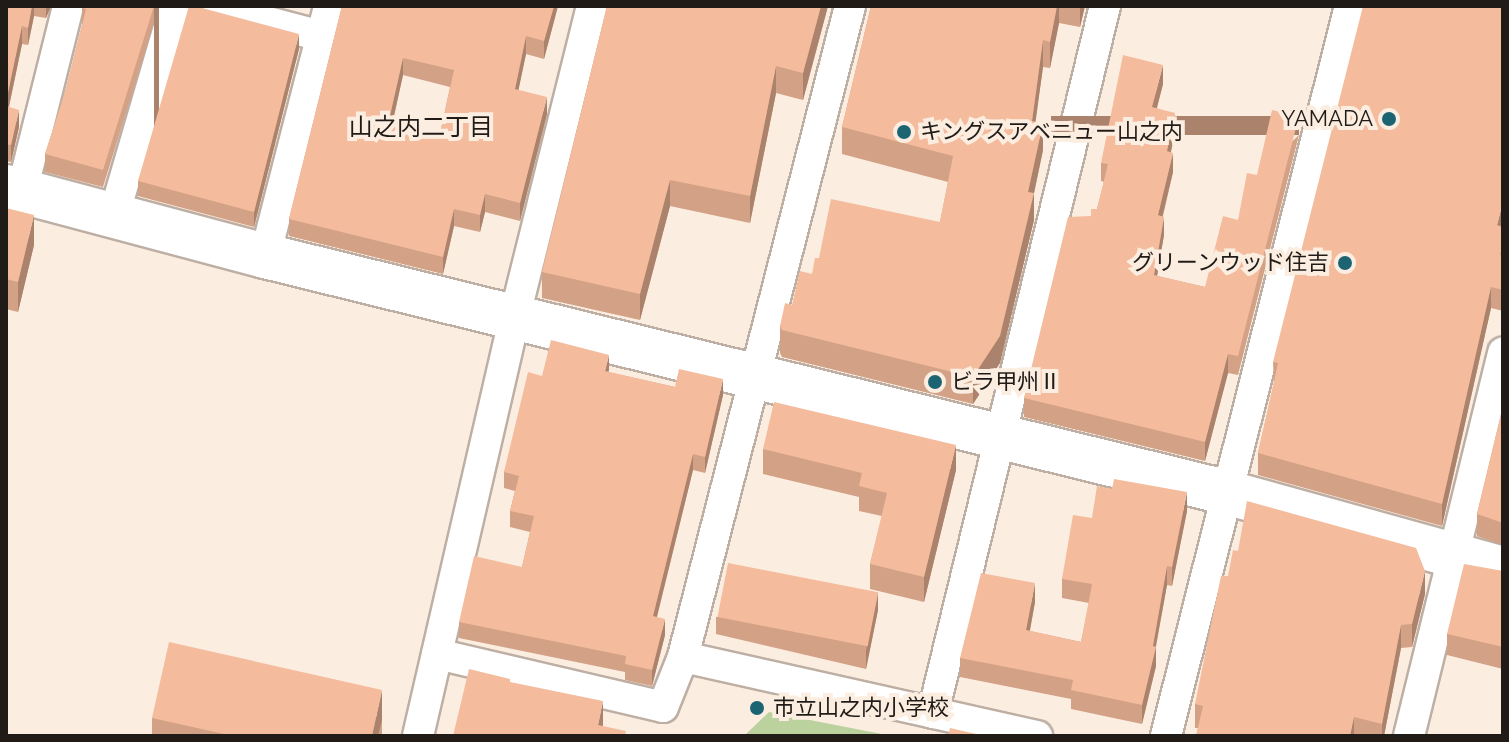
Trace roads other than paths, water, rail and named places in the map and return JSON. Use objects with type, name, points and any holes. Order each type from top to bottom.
[{"type":"street","points":[[68,6],[14,189],[265,256],[1229,493],[1503,569]]},
{"type":"street","points":[[114,215],[175,6]]},
{"type":"street","points":[[207,6],[321,36]]},
{"type":"street","points":[[265,256],[329,6]]},
{"type":"street","points":[[418,736],[515,315],[592,6]]},
{"type":"street","points":[[437,654],[663,707],[683,657],[850,6]]},
{"type":"street","points":[[933,713],[1105,6]]},
{"type":"street","points":[[1166,736],[1350,6]]},
{"type":"street","points":[[1409,736],[1503,352]]},
{"type":"street","points":[[683,657],[1037,736]]},
{"type":"place","name":"YAMADA","points":[[1389,119]]},
{"type":"place","name":"キングスアベニュー山之内","points":[[904,132]]},
{"type":"place","name":"グリーンウッド住吉","points":[[1345,263]]},
{"type":"place","name":"ビラ甲州Ⅱ","points":[[935,382]]},
{"type":"place","name":"市立山之内小学校","points":[[757,708]]},
{"type":"district","name":"山之内二丁目","points":[[421,127]]}]
